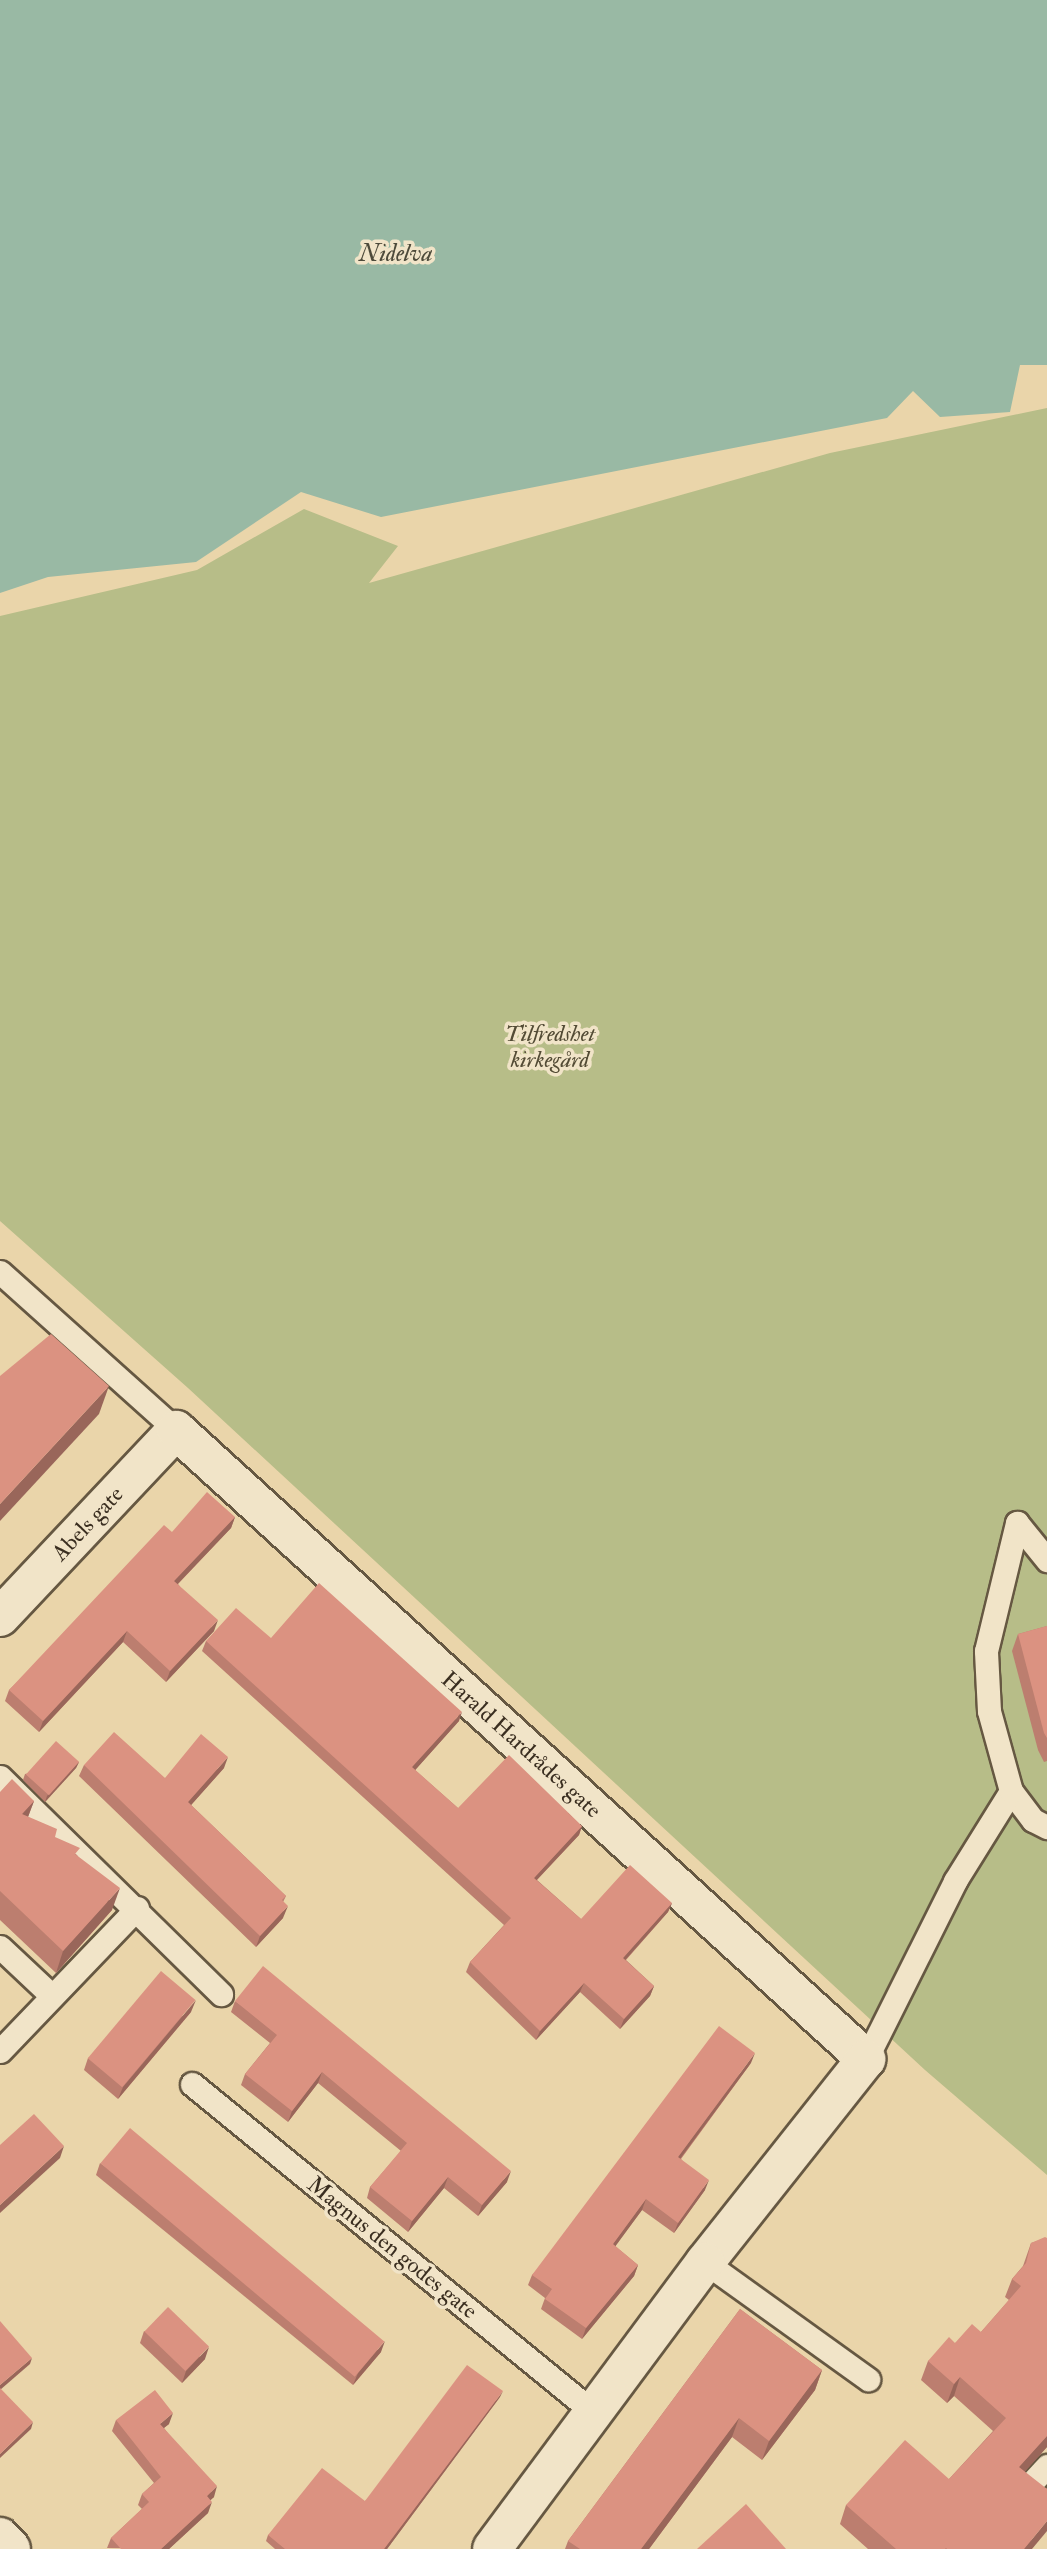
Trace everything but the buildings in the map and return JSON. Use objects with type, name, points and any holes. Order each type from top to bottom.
[{"type":"street","name":"Abels gate","points":[[0,1617],[176,1430]]},
{"type":"street","name":"Harald Hardrådes gate","points":[[176,1430],[866,2059]]},
{"type":"street","points":[[492,2549],[705,2262],[866,2059]]},
{"type":"street","points":[[0,2537],[11,2549]]},
{"type":"lane","points":[[0,1272],[176,1430]]},
{"type":"lane","points":[[1047,1560],[1017,1523],[986,1651],[989,1711],[1011,1791],[1032,1820],[1047,1827]]},
{"type":"lane","points":[[0,1777],[222,1994]]},
{"type":"lane","points":[[866,2059],[955,1881],[1011,1791]]},
{"type":"lane","points":[[0,2051],[137,1908]]},
{"type":"lane","points":[[0,1947],[52,1996]]},
{"type":"lane","name":"Magnus den godes gate","points":[[192,2084],[592,2411]]},
{"type":"lane","points":[[705,2262],[868,2379]]},
{"type":"green space","name":"Tilfredshet kirkegård","points":[[1047,408],[1047,2175],[925,2070],[188,1388],[0,1221],[0,616],[197,570],[304,509],[398,546],[369,583],[830,453]]},
{"type":"water","name":"Nidelva","points":[[0,0],[1047,0],[1047,365],[1020,365],[1010,412],[940,417],[913,391],[887,418],[381,517],[301,492],[196,562],[48,577],[0,593]]}]
